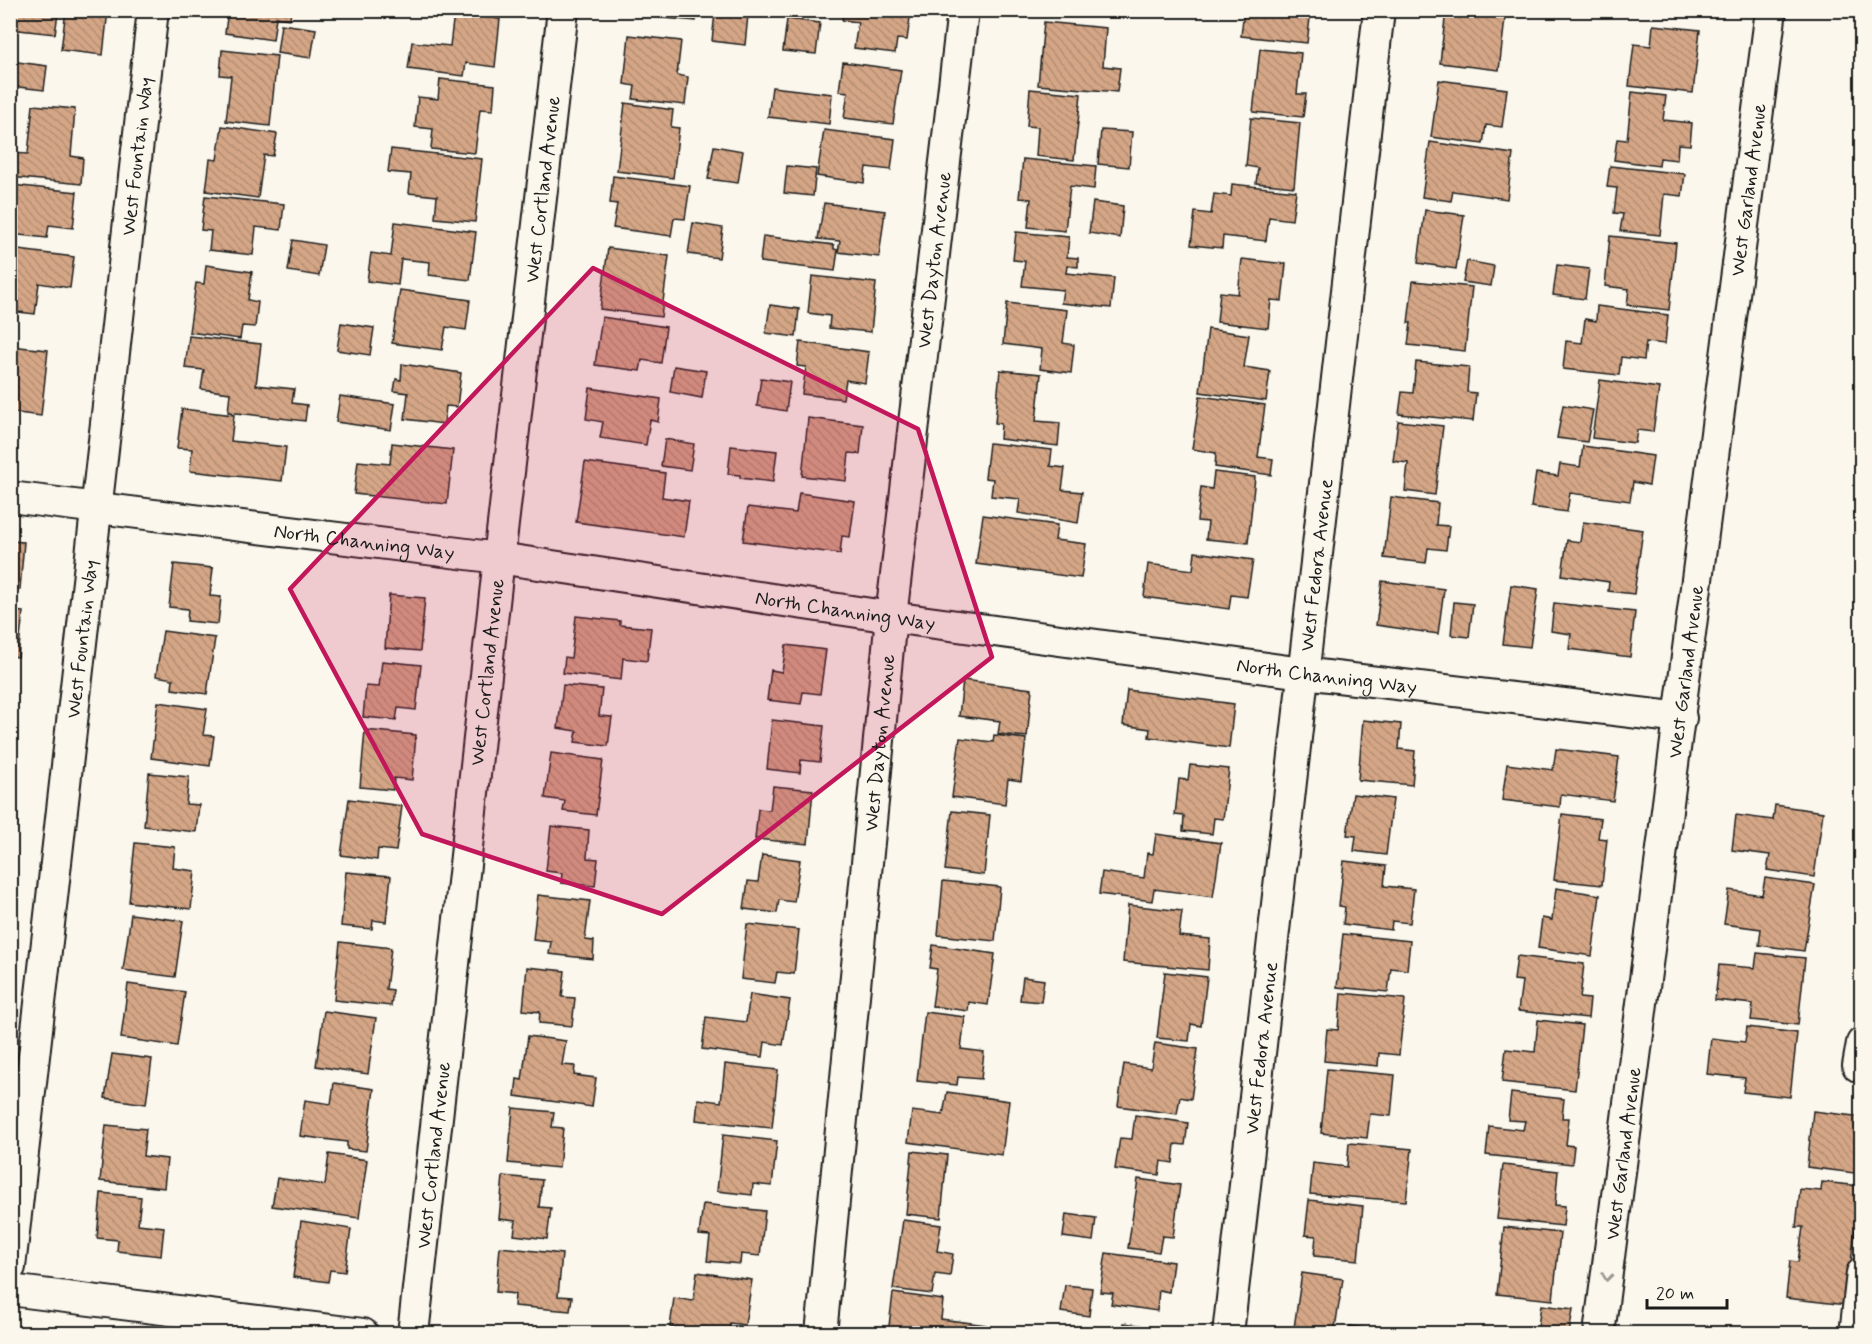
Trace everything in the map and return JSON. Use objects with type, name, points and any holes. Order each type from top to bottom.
[{"type":"street","name":"West Fountain Way","points":[[10,1268],[153,10]]},
{"type":"street","name":"West Cortland Avenue","points":[[413,1334],[499,558],[563,10]]},
{"type":"street","name":"West Dayton Avenue","points":[[821,1334],[891,617],[963,10]]},
{"type":"street","name":"West Fedora Avenue","points":[[1228,1334],[1379,10]]},
{"type":"street","name":"West Garland Avenue","points":[[1599,1334],[1772,10]]},
{"type":"street","name":"North Channing Way","points":[[10,497],[499,558],[891,617],[1303,674],[1681,718]]},
{"type":"street","points":[[1862,1043],[1858,1066],[1862,1067]]},
{"type":"street","points":[[1855,1334],[1862,1273]]},
{"type":"street","points":[[10,1290],[363,1334]]},
{"type":"highlighted area","points":[[593,268],[918,429],[992,657],[662,914],[422,834],[290,589]]},
{"type":"building","points":[[10,10],[47,10],[58,13],[55,34],[10,29]]},
{"type":"building","points":[[66,10],[108,10],[103,55],[61,50]]},
{"type":"building","points":[[228,10],[291,10],[290,19],[276,17],[273,40],[225,33]]},
{"type":"building","points":[[633,10],[697,10],[696,21],[632,15]]},
{"type":"building","points":[[843,10],[911,10],[907,40],[897,39],[895,53],[854,48],[858,22],[842,20]]},
{"type":"building","points":[[1052,10],[1099,10],[1098,16]]},
{"type":"building","points":[[1244,10],[1311,10],[1307,43],[1241,36]]},
{"type":"building","points":[[1446,10],[1506,10],[1499,70],[1440,63]]},
{"type":"building","points":[[1665,10],[1704,10],[1703,15]]},
{"type":"building","points":[[715,12],[748,15],[745,45],[712,41]]},
{"type":"building","points":[[454,13],[500,19],[495,67],[466,63],[464,76],[408,69],[412,42],[450,46]]},
{"type":"building","points":[[787,19],[820,23],[816,54],[783,51]]},
{"type":"building","points":[[1044,22],[1106,28],[1103,66],[1120,68],[1117,92],[1038,85]]},
{"type":"building","points":[[281,24],[316,29],[311,58],[277,53]]},
{"type":"building","points":[[1653,25],[1700,30],[1693,93],[1629,86],[1634,44],[1651,46]]},
{"type":"building","points":[[629,35],[681,41],[677,75],[688,77],[685,105],[633,99],[635,86],[624,84]]},
{"type":"building","points":[[1260,49],[1301,53],[1297,94],[1306,94],[1303,117],[1253,112]]},
{"type":"building","points":[[222,50],[277,56],[270,126],[226,121],[231,76],[220,75]]},
{"type":"building","points":[[10,61],[47,66],[44,90],[10,86]]},
{"type":"building","points":[[843,62],[901,70],[893,124],[844,118],[848,92],[839,91]]},
{"type":"building","points":[[440,79],[495,85],[493,110],[480,109],[475,153],[431,149],[433,129],[415,127],[418,97],[438,99]]},
{"type":"building","points":[[1439,80],[1507,89],[1502,127],[1486,125],[1483,144],[1431,137]]},
{"type":"building","points":[[772,87],[832,94],[829,124],[768,117]]},
{"type":"building","points":[[1030,89],[1081,94],[1074,160],[1036,156],[1038,127],[1027,126]]},
{"type":"building","points":[[1632,92],[1666,96],[1663,120],[1692,123],[1690,145],[1678,144],[1677,160],[1660,158],[1659,166],[1614,160],[1617,139],[1627,140]]},
{"type":"building","points":[[625,103],[673,110],[671,127],[679,128],[673,178],[617,171]]},
{"type":"building","points":[[33,105],[75,109],[71,156],[83,158],[81,184],[10,177],[10,153],[28,154]]},
{"type":"building","points":[[1251,118],[1300,123],[1294,187],[1256,183],[1258,168],[1246,166]]},
{"type":"building","points":[[222,126],[277,134],[273,156],[264,155],[258,198],[206,191],[210,159],[217,160]]},
{"type":"building","points":[[824,130],[895,139],[891,170],[866,167],[864,183],[817,176]]},
{"type":"building","points":[[1101,130],[1132,132],[1129,167],[1098,164]]},
{"type":"building","points":[[1430,142],[1513,154],[1507,199],[1453,191],[1451,201],[1422,197]]},
{"type":"building","points":[[714,146],[743,151],[738,183],[708,179]]},
{"type":"building","points":[[391,149],[482,159],[475,222],[435,218],[437,196],[409,193],[411,174],[388,172]]},
{"type":"building","points":[[1023,159],[1096,166],[1094,189],[1070,186],[1065,231],[1028,227],[1031,199],[1019,198]]},
{"type":"building","points":[[787,166],[816,169],[813,196],[784,193]]},
{"type":"building","points":[[1610,166],[1685,174],[1682,196],[1664,194],[1660,235],[1620,231],[1623,214],[1614,213],[1617,188],[1607,187]]},
{"type":"building","points":[[613,176],[690,186],[685,219],[674,218],[671,236],[613,228],[617,204],[610,203]]},
{"type":"building","points":[[1232,184],[1296,191],[1292,220],[1269,217],[1266,241],[1223,236],[1222,248],[1191,245],[1195,212],[1211,214],[1214,194],[1231,196]]},
{"type":"building","points":[[12,185],[77,192],[73,228],[49,225],[47,238],[10,234]]},
{"type":"building","points":[[205,196],[284,204],[281,230],[256,227],[253,255],[209,250],[211,231],[201,230]]},
{"type":"building","points":[[1093,202],[1123,206],[1120,238],[1089,233]]},
{"type":"building","points":[[824,203],[885,211],[879,257],[838,252],[840,241],[818,239]]},
{"type":"building","points":[[1425,210],[1464,215],[1456,269],[1418,263]]},
{"type":"building","points":[[395,222],[476,232],[470,280],[429,275],[430,262],[401,259],[398,285],[367,281],[371,253],[391,256]]},
{"type":"building","points":[[693,223],[723,228],[719,258],[688,254]]},
{"type":"building","points":[[1016,232],[1069,237],[1067,257],[1078,258],[1078,267],[1067,266],[1066,273],[1114,278],[1111,308],[1061,303],[1063,290],[1022,286],[1025,261],[1013,260]]},
{"type":"building","points":[[763,236],[834,245],[834,249],[838,250],[835,271],[760,262]]},
{"type":"building","points":[[1610,236],[1676,243],[1669,310],[1627,305],[1629,289],[1605,286]]},
{"type":"building","points":[[293,240],[324,245],[319,276],[288,271]]},
{"type":"building","points":[[608,248],[669,256],[661,317],[600,309]]},
{"type":"building","points":[[10,249],[74,257],[70,288],[39,283],[35,314],[10,311]]},
{"type":"building","points":[[1242,259],[1286,264],[1282,301],[1271,300],[1268,328],[1217,322],[1220,292],[1238,294]]},
{"type":"building","points":[[1467,261],[1494,266],[1491,286],[1463,282]]},
{"type":"building","points":[[206,265],[252,272],[248,300],[258,302],[255,327],[242,326],[240,339],[189,332],[196,283],[204,284]]},
{"type":"building","points":[[1557,265],[1589,269],[1585,299],[1553,295]]},
{"type":"building","points":[[812,276],[876,283],[871,332],[829,328],[830,316],[808,313]]},
{"type":"building","points":[[1413,281],[1472,287],[1465,351],[1408,345]]},
{"type":"building","points":[[400,290],[470,300],[466,330],[446,327],[442,350],[392,343]]},
{"type":"building","points":[[1007,303],[1067,310],[1063,343],[1074,345],[1071,373],[1040,369],[1042,349],[1003,344]]},
{"type":"building","points":[[770,305],[799,309],[796,337],[766,333]]},
{"type":"building","points":[[1597,306],[1668,315],[1665,344],[1646,342],[1644,360],[1621,357],[1619,375],[1563,369],[1566,341],[1582,343],[1585,319],[1596,321]]},
{"type":"building","points":[[602,317],[666,327],[661,363],[642,360],[640,371],[595,365]]},
{"type":"building","points":[[341,323],[374,328],[370,355],[337,350]]},
{"type":"building","points":[[1208,329],[1249,335],[1244,367],[1270,371],[1266,401],[1200,392]]},
{"type":"building","points":[[189,336],[261,344],[256,385],[294,389],[292,403],[307,405],[305,421],[228,412],[230,393],[201,389],[204,370],[185,368]]},
{"type":"building","points":[[800,342],[869,352],[865,383],[846,380],[843,399],[802,394],[806,367],[797,366]]},
{"type":"building","points":[[10,346],[48,350],[41,416],[10,412]]},
{"type":"building","points":[[1416,362],[1469,367],[1467,392],[1476,393],[1473,421],[1399,414],[1402,392],[1413,393]]},
{"type":"building","points":[[402,364],[461,373],[457,407],[446,406],[444,424],[405,419],[408,393],[394,391],[396,379],[401,380]]},
{"type":"building","points":[[674,366],[706,371],[702,398],[670,392]]},
{"type":"building","points":[[1000,370],[1041,374],[1036,421],[1060,423],[1058,446],[1000,439],[1001,424],[995,423]]},
{"type":"building","points":[[761,378],[790,382],[786,411],[757,406]]},
{"type":"building","points":[[1600,380],[1659,388],[1653,432],[1637,430],[1635,443],[1592,438]]},
{"type":"building","points":[[590,388],[661,399],[658,422],[650,420],[646,445],[600,438],[603,422],[586,419]]},
{"type":"building","points":[[340,396],[395,404],[391,430],[336,422]]},
{"type":"building","points":[[1200,396],[1265,405],[1258,457],[1273,459],[1271,475],[1215,467],[1216,453],[1192,449]]},
{"type":"building","points":[[1563,405],[1593,410],[1587,442],[1557,438]]},
{"type":"building","points":[[182,409],[234,415],[231,441],[286,447],[282,481],[190,471],[192,449],[177,448]]},
{"type":"building","points":[[808,418],[863,425],[860,454],[849,453],[846,481],[802,476]]},
{"type":"building","points":[[1398,421],[1443,426],[1435,495],[1405,491],[1408,463],[1393,461]]},
{"type":"building","points":[[665,439],[694,444],[690,470],[661,466]]},
{"type":"building","points":[[392,443],[453,450],[447,504],[354,494],[358,461],[390,464]]},
{"type":"building","points":[[989,443],[1052,450],[1050,466],[1065,468],[1062,490],[1082,492],[1078,523],[1018,513],[1020,499],[991,496],[993,479],[985,478]]},
{"type":"building","points":[[731,446],[777,451],[773,482],[740,478],[740,475],[728,474]]},
{"type":"building","points":[[1583,446],[1653,456],[1649,485],[1633,482],[1630,501],[1570,493],[1567,512],[1531,507],[1536,473],[1558,476],[1560,464],[1580,467]]},
{"type":"building","points":[[585,462],[665,473],[662,497],[689,501],[684,537],[576,522]]},
{"type":"building","points":[[1214,472],[1255,477],[1248,543],[1206,539],[1208,522],[1197,521],[1201,487],[1212,489]]},
{"type":"building","points":[[799,493],[855,501],[850,537],[842,536],[840,554],[743,541],[748,507],[796,513]]},
{"type":"building","points":[[1391,497],[1438,503],[1436,525],[1449,526],[1446,550],[1428,548],[1426,563],[1384,558]]},
{"type":"building","points":[[983,515],[1057,525],[1055,540],[1086,544],[1081,578],[976,564]]},
{"type":"building","points":[[1583,522],[1643,530],[1634,594],[1608,591],[1609,582],[1562,575],[1567,540],[1580,542]]},
{"type":"building","points":[[10,541],[24,542],[20,589],[10,588]]},
{"type":"building","points":[[1195,552],[1253,560],[1247,597],[1231,595],[1229,609],[1144,597],[1148,564],[1193,570]]},
{"type":"building","points":[[174,564],[213,568],[210,596],[221,597],[218,624],[187,621],[188,609],[169,607]]},
{"type":"building","points":[[1382,581],[1444,589],[1438,634],[1376,625]]},
{"type":"building","points":[[1511,585],[1538,589],[1530,647],[1503,644]]},
{"type":"building","points":[[389,595],[425,598],[420,651],[385,648]]},
{"type":"building","points":[[1454,602],[1473,604],[1469,637],[1451,635]]},
{"type":"building","points":[[1554,603],[1635,612],[1630,657],[1569,649],[1571,634],[1551,631]]},
{"type":"building","points":[[10,611],[23,612],[18,657],[10,656]]},
{"type":"building","points":[[576,616],[620,621],[620,625],[651,628],[647,661],[623,658],[621,680],[563,673],[565,657],[571,658]]},
{"type":"building","points":[[163,631],[215,638],[207,694],[172,689],[173,679],[156,676]]},
{"type":"building","points":[[786,645],[826,650],[820,694],[803,692],[801,704],[767,700],[771,670],[782,672]]},
{"type":"building","points":[[382,661],[421,665],[416,710],[398,708],[396,720],[363,717],[366,686],[379,687]]},
{"type":"building","points":[[963,680],[1032,689],[1027,737],[998,734],[1000,721],[959,716]]},
{"type":"building","points":[[563,685],[602,689],[599,716],[612,717],[608,746],[575,742],[577,731],[558,728]]},
{"type":"building","points":[[1127,690],[1234,704],[1229,748],[1149,737],[1150,729],[1123,725]]},
{"type":"building","points":[[158,702],[207,709],[203,735],[214,736],[210,766],[151,758]]},
{"type":"building","points":[[772,720],[824,726],[820,762],[801,760],[800,773],[767,769]]},
{"type":"building","points":[[1363,720],[1401,724],[1399,749],[1415,751],[1412,785],[1358,780]]},
{"type":"building","points":[[365,730],[416,735],[412,780],[394,778],[393,790],[360,787]]},
{"type":"building","points":[[994,735],[1026,739],[1021,781],[1008,779],[1005,804],[952,797],[960,738],[993,742]]},
{"type":"building","points":[[1556,749],[1619,757],[1613,801],[1561,794],[1560,807],[1502,800],[1507,764],[1553,770]]},
{"type":"building","points":[[551,753],[603,760],[596,815],[563,811],[565,801],[545,798]]},
{"type":"building","points":[[1190,765],[1229,769],[1223,819],[1214,818],[1212,834],[1183,831],[1184,816],[1175,815],[1179,779],[1188,780]]},
{"type":"building","points":[[149,773],[189,777],[186,804],[199,805],[196,832],[144,826]]},
{"type":"building","points":[[773,786],[813,790],[808,844],[755,839],[758,809],[770,810]]},
{"type":"building","points":[[1353,794],[1393,799],[1386,855],[1354,851],[1356,836],[1347,835]]},
{"type":"building","points":[[349,799],[402,806],[396,851],[378,849],[377,860],[341,855]]},
{"type":"building","points":[[1775,805],[1823,812],[1814,877],[1767,870],[1770,855],[1732,850],[1736,815],[1773,820]]},
{"type":"building","points":[[952,811],[990,815],[984,875],[945,870]]},
{"type":"building","points":[[1562,814],[1601,819],[1598,838],[1607,839],[1602,885],[1554,880]]},
{"type":"building","points":[[551,826],[589,830],[587,858],[598,859],[595,886],[561,883],[562,873],[546,871]]},
{"type":"building","points":[[1156,834],[1221,843],[1213,897],[1154,889],[1152,901],[1099,894],[1102,872],[1144,878],[1147,853],[1153,854]]},
{"type":"building","points":[[135,843],[175,847],[173,868],[195,871],[191,909],[129,902]]},
{"type":"building","points":[[762,855],[800,860],[794,902],[779,900],[777,913],[744,909],[748,881],[758,882]]},
{"type":"building","points":[[1344,861],[1386,866],[1384,886],[1414,889],[1410,923],[1392,921],[1391,930],[1343,924],[1345,907],[1339,906]]},
{"type":"building","points":[[346,872],[391,876],[386,922],[373,920],[372,929],[341,926]]},
{"type":"building","points":[[1765,878],[1815,885],[1804,951],[1759,945],[1761,929],[1724,924],[1729,890],[1762,895]]},
{"type":"building","points":[[943,881],[1000,887],[995,941],[938,935]]},
{"type":"building","points":[[1556,888],[1600,895],[1592,956],[1538,948],[1542,918],[1552,920]]},
{"type":"building","points":[[538,895],[590,901],[585,940],[594,941],[593,959],[549,954],[551,942],[533,940]]},
{"type":"building","points":[[1128,905],[1182,911],[1179,936],[1210,939],[1208,970],[1123,962]]},
{"type":"building","points":[[131,914],[183,921],[175,977],[123,970]]},
{"type":"building","points":[[747,924],[799,930],[794,974],[777,972],[775,983],[741,979]]},
{"type":"building","points":[[1343,934],[1410,941],[1407,970],[1391,968],[1388,992],[1337,987]]},
{"type":"building","points":[[340,942],[391,948],[386,989],[393,990],[391,1006],[334,1000]]},
{"type":"building","points":[[933,945],[995,954],[988,1005],[969,1002],[968,1011],[932,1006],[937,969],[930,968]]},
{"type":"building","points":[[1757,953],[1805,958],[1798,1025],[1751,1020],[1753,1004],[1715,1000],[1719,965],[1755,968]]},
{"type":"building","points":[[1517,956],[1584,964],[1580,998],[1590,999],[1588,1018],[1518,1011],[1522,981],[1514,980]]},
{"type":"building","points":[[527,967],[565,971],[562,997],[575,998],[572,1026],[539,1023],[540,1012],[523,1010]]},
{"type":"building","points":[[1165,972],[1207,977],[1201,1026],[1191,1024],[1189,1041],[1157,1038]]},
{"type":"building","points":[[1023,977],[1044,980],[1041,1002],[1020,1000]]},
{"type":"building","points":[[128,984],[185,992],[177,1046],[121,1038]]},
{"type":"building","points":[[1341,993],[1405,999],[1399,1055],[1379,1053],[1378,1066],[1324,1061],[1327,1029],[1338,1030]]},
{"type":"building","points":[[750,994],[790,1000],[783,1045],[765,1042],[763,1057],[702,1049],[706,1017],[746,1022]]},
{"type":"building","points":[[324,1011],[376,1018],[368,1074],[316,1066]]},
{"type":"building","points":[[925,1012],[965,1017],[961,1049],[984,1052],[981,1079],[958,1077],[957,1085],[917,1081]]},
{"type":"building","points":[[1538,1020],[1582,1025],[1575,1090],[1502,1082],[1506,1049],[1535,1052]]},
{"type":"building","points":[[1747,1027],[1797,1033],[1790,1097],[1743,1092],[1745,1078],[1707,1074],[1711,1038],[1745,1042]]},
{"type":"building","points":[[528,1036],[566,1041],[562,1065],[575,1066],[574,1075],[596,1078],[592,1107],[515,1096],[517,1079],[522,1080]]},
{"type":"building","points":[[1155,1043],[1198,1049],[1191,1099],[1180,1097],[1177,1114],[1118,1106],[1124,1064],[1151,1068]]},
{"type":"building","points":[[112,1054],[152,1059],[146,1104],[105,1098]]},
{"type":"building","points":[[725,1064],[778,1070],[772,1128],[696,1120],[698,1099],[721,1102]]},
{"type":"building","points":[[1327,1069],[1395,1075],[1391,1116],[1370,1114],[1367,1138],[1321,1133]]},
{"type":"building","points":[[334,1083],[374,1089],[366,1151],[347,1149],[347,1142],[300,1136],[305,1100],[331,1104]]},
{"type":"building","points":[[947,1092],[1009,1101],[1002,1155],[908,1142],[912,1111],[943,1115]]},
{"type":"building","points":[[1511,1093],[1564,1099],[1562,1118],[1569,1118],[1566,1145],[1574,1146],[1572,1164],[1486,1155],[1489,1126],[1523,1130],[1525,1121],[1508,1120]]},
{"type":"building","points":[[513,1108],[554,1112],[552,1127],[563,1128],[559,1168],[508,1163]]},
{"type":"building","points":[[1813,1111],[1862,1117],[1862,1174],[1807,1167]]},
{"type":"building","points":[[1135,1115],[1188,1123],[1185,1145],[1175,1144],[1173,1163],[1161,1161],[1159,1175],[1115,1169],[1120,1138],[1132,1139]]},
{"type":"building","points":[[106,1125],[146,1129],[143,1156],[167,1159],[164,1188],[100,1181]]},
{"type":"building","points":[[723,1135],[777,1141],[772,1186],[753,1184],[752,1195],[717,1191]]},
{"type":"building","points":[[1349,1143],[1412,1149],[1406,1201],[1310,1194],[1313,1163],[1347,1167]]},
{"type":"building","points":[[912,1151],[947,1155],[941,1218],[906,1214]]},
{"type":"building","points":[[329,1154],[367,1160],[359,1218],[272,1206],[277,1178],[325,1185]]},
{"type":"building","points":[[1503,1165],[1558,1171],[1555,1205],[1565,1206],[1563,1226],[1497,1219]]},
{"type":"building","points":[[503,1176],[542,1180],[539,1207],[551,1208],[547,1239],[514,1235],[516,1221],[499,1219]]},
{"type":"building","points":[[1138,1179],[1180,1185],[1173,1237],[1162,1236],[1159,1252],[1128,1248]]},
{"type":"building","points":[[1822,1182],[1860,1186],[1846,1305],[1786,1298],[1790,1261],[1798,1262],[1803,1227],[1796,1227],[1800,1189],[1821,1191]]},
{"type":"building","points":[[101,1193],[141,1197],[138,1224],[164,1227],[161,1256],[117,1251],[118,1240],[97,1238]]},
{"type":"building","points":[[1309,1200],[1363,1206],[1358,1260],[1314,1256],[1316,1236],[1305,1235]]},
{"type":"building","points":[[703,1204],[765,1211],[760,1256],[741,1254],[740,1264],[707,1261],[710,1236],[699,1235]]},
{"type":"building","points":[[1066,1214],[1096,1218],[1093,1241],[1063,1237]]},
{"type":"building","points":[[903,1220],[941,1225],[937,1251],[953,1254],[950,1276],[935,1274],[932,1294],[893,1289]]},
{"type":"building","points":[[301,1221],[351,1229],[345,1272],[330,1270],[328,1282],[293,1277]]},
{"type":"building","points":[[1504,1227],[1560,1233],[1553,1300],[1497,1294]]},
{"type":"building","points":[[500,1247],[562,1254],[558,1296],[572,1297],[570,1311],[514,1306],[515,1294],[496,1292]]},
{"type":"building","points":[[1106,1253],[1173,1262],[1169,1292],[1159,1290],[1157,1311],[1111,1304],[1113,1293],[1100,1292]]},
{"type":"building","points":[[697,1272],[752,1280],[745,1325],[730,1323],[728,1334],[670,1327],[674,1298],[693,1301]]},
{"type":"building","points":[[1302,1273],[1343,1279],[1334,1334],[1294,1328]]},
{"type":"building","points":[[1065,1285],[1092,1288],[1089,1316],[1061,1312]]},
{"type":"building","points":[[893,1293],[943,1300],[941,1319],[986,1325],[985,1334],[888,1334]]},
{"type":"building","points":[[1541,1305],[1573,1309],[1569,1334],[1537,1334]]},
{"type":"building","points":[[1124,1323],[1165,1329],[1165,1334],[1122,1334]]},
{"type":"building","points":[[1350,1326],[1380,1330],[1379,1334],[1349,1334]]},
{"type":"building","points":[[1437,1329],[1469,1333],[1437,1334]]}]
